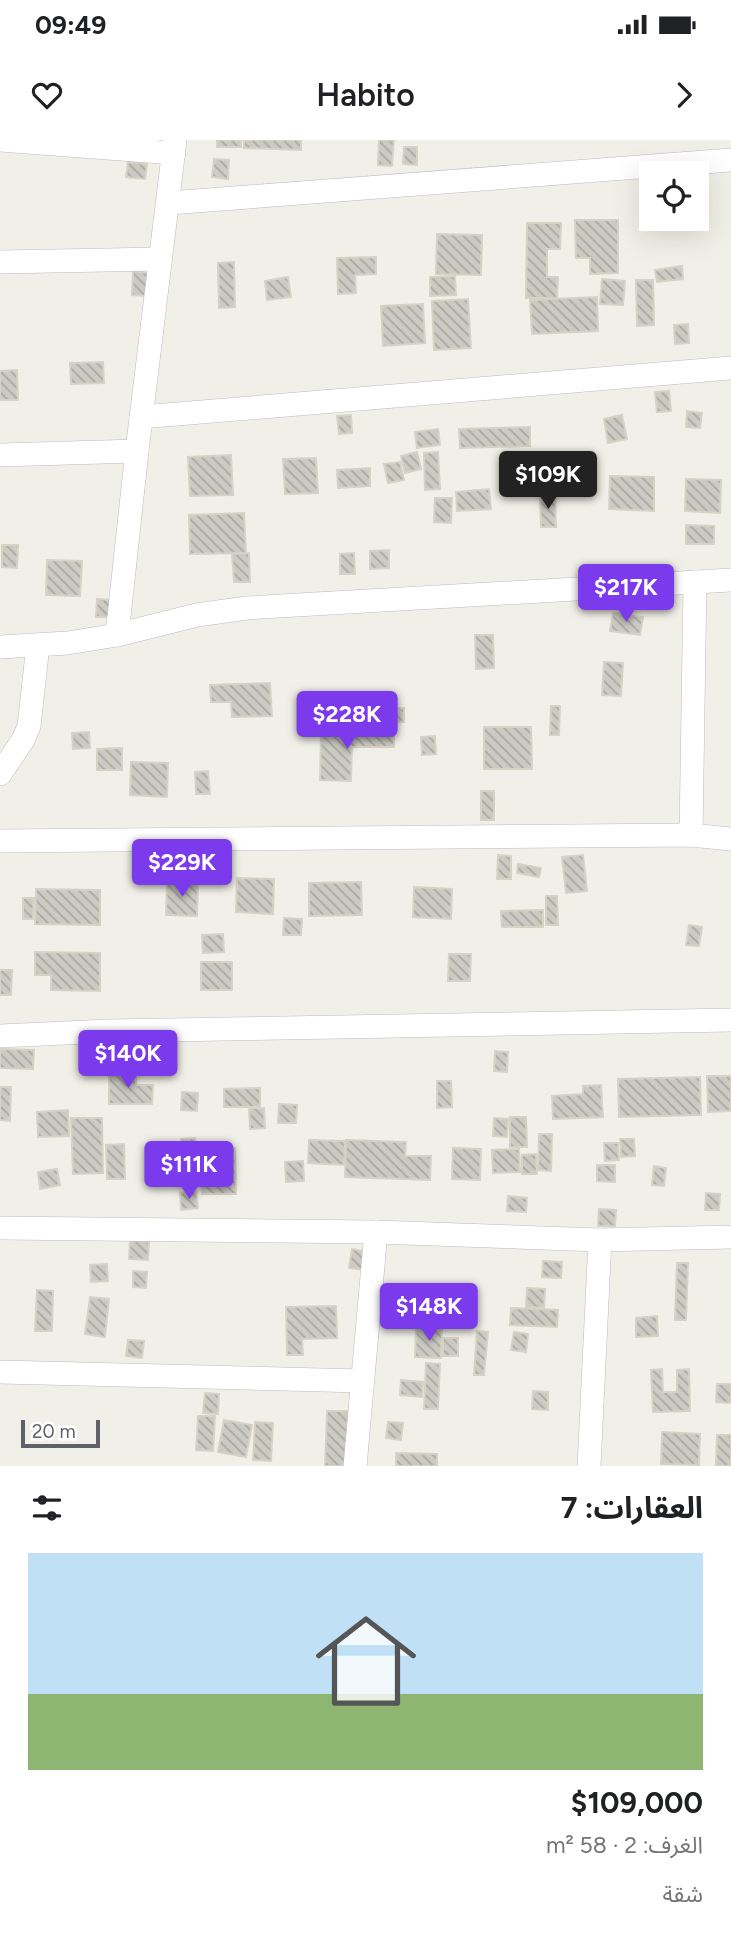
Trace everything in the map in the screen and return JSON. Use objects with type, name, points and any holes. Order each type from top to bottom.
[{"type":"street","points":[[0,140],[174,146],[117,635]]},
{"type":"street","points":[[169,203],[731,160]]},
{"type":"street","points":[[0,262],[160,259]]},
{"type":"street","points":[[141,417],[731,368]]},
{"type":"street","points":[[0,455],[137,452]]},
{"type":"street","points":[[0,647],[68,643],[117,635],[197,615],[247,608],[731,580]]},
{"type":"street","points":[[691,835],[695,582]]},
{"type":"street","points":[[0,774],[23,740],[29,726],[38,645]]},
{"type":"street","points":[[0,841],[691,835],[731,839]]},
{"type":"street","points":[[0,1036],[107,1031],[731,1020]]},
{"type":"street","points":[[0,1228],[376,1232],[600,1240],[731,1237]]},
{"type":"street","points":[[355,1466],[376,1232]]},
{"type":"street","points":[[589,1466],[600,1240]]},
{"type":"street","points":[[0,1372],[362,1381]]},
{"type":"building","points":[[217,140],[241,140],[241,147],[217,147]]},
{"type":"building","points":[[244,140],[301,140],[301,150],[244,148]]},
{"type":"building","points":[[379,140],[394,140],[392,166],[378,165]]},
{"type":"building","points":[[404,147],[417,147],[417,165],[403,164]]},
{"type":"building","points":[[214,159],[229,160],[228,179],[212,177]]},
{"type":"building","points":[[128,162],[147,164],[145,179],[126,177]]},
{"type":"building","points":[[575,220],[618,220],[618,273],[590,274],[590,258],[576,258]]},
{"type":"building","points":[[527,223],[561,223],[560,249],[547,249],[547,277],[558,277],[557,298],[526,298]]},
{"type":"building","points":[[437,234],[482,235],[481,275],[436,274]]},
{"type":"building","points":[[376,257],[376,274],[355,275],[356,293],[338,294],[337,258]]},
{"type":"building","points":[[234,262],[235,307],[219,308],[218,263]]},
{"type":"building","points":[[682,266],[683,279],[657,282],[655,270]]},
{"type":"building","points":[[133,271],[148,273],[146,296],[132,295]]},
{"type":"building","points":[[455,276],[456,295],[430,296],[430,277]]},
{"type":"building","points":[[288,277],[291,297],[267,300],[265,281]]},
{"type":"building","points":[[602,279],[625,281],[623,305],[600,304]]},
{"type":"building","points":[[636,280],[653,280],[654,325],[637,326]]},
{"type":"building","points":[[597,297],[598,331],[532,334],[530,300]]},
{"type":"building","points":[[468,299],[471,348],[434,350],[432,301]]},
{"type":"building","points":[[423,304],[425,343],[383,346],[381,306]]},
{"type":"building","points":[[688,324],[689,343],[675,344],[674,325]]},
{"type":"building","points":[[103,362],[104,383],[71,384],[70,363]]},
{"type":"building","points":[[17,370],[18,400],[0,400],[0,371]]},
{"type":"building","points":[[669,391],[671,411],[657,412],[655,392]]},
{"type":"building","points":[[687,411],[702,413],[700,428],[686,427]]},
{"type":"building","points":[[351,415],[352,433],[339,434],[337,416]]},
{"type":"building","points":[[622,415],[627,439],[608,443],[604,419]]},
{"type":"building","points":[[530,427],[530,446],[460,448],[459,429]]},
{"type":"building","points":[[438,429],[440,445],[417,448],[415,432]]},
{"type":"building","points":[[417,452],[421,469],[405,473],[401,456]]},
{"type":"building","points":[[438,452],[440,489],[425,490],[424,453]]},
{"type":"building","points":[[231,455],[233,495],[190,496],[188,457]]},
{"type":"building","points":[[316,458],[318,493],[285,494],[283,459]]},
{"type":"building","points":[[400,462],[404,480],[388,483],[384,464]]},
{"type":"building","points":[[370,468],[370,486],[338,488],[337,470]]},
{"type":"building","points":[[548,474],[550,487],[534,489],[532,475]]},
{"type":"building","points":[[610,476],[654,477],[654,511],[609,509]]},
{"type":"building","points":[[686,479],[721,480],[720,513],[685,511]]},
{"type":"building","points":[[489,489],[491,509],[457,511],[456,492]]},
{"type":"building","points":[[540,495],[555,495],[556,527],[541,527]]},
{"type":"building","points":[[435,498],[452,498],[451,523],[434,522]]},
{"type":"building","points":[[244,513],[246,553],[190,554],[189,515]]},
{"type":"building","points":[[686,525],[714,526],[714,544],[686,544]]},
{"type":"building","points":[[2,545],[18,545],[17,568],[2,567]]},
{"type":"building","points":[[389,550],[389,568],[370,569],[370,551]]},
{"type":"building","points":[[249,553],[250,582],[234,582],[232,554]]},
{"type":"building","points":[[354,553],[355,574],[340,574],[340,554]]},
{"type":"building","points":[[47,560],[82,561],[80,596],[46,595]]},
{"type":"building","points":[[97,599],[112,600],[111,617],[96,617]]},
{"type":"building","points":[[613,613],[643,617],[640,635],[610,631]]},
{"type":"building","points":[[475,635],[493,635],[494,668],[476,669]]},
{"type":"building","points":[[604,662],[623,663],[621,696],[602,695]]},
{"type":"building","points":[[270,683],[272,716],[232,717],[231,702],[211,702],[210,685]]},
{"type":"building","points":[[551,706],[560,706],[559,735],[550,735]]},
{"type":"building","points":[[404,708],[404,722],[364,724],[363,709]]},
{"type":"building","points":[[484,727],[531,727],[532,769],[484,769]]},
{"type":"building","points":[[321,731],[394,732],[394,747],[352,747],[351,781],[320,780]]},
{"type":"building","points":[[89,732],[90,748],[73,749],[72,733]]},
{"type":"building","points":[[435,736],[436,754],[422,755],[421,737]]},
{"type":"building","points":[[122,748],[122,770],[97,770],[97,749]]},
{"type":"building","points":[[131,762],[168,763],[167,797],[130,795]]},
{"type":"building","points":[[208,771],[210,794],[196,794],[195,772]]},
{"type":"building","points":[[481,791],[494,791],[494,820],[481,820]]},
{"type":"building","points":[[206,854],[223,854],[222,873],[206,873]]},
{"type":"building","points":[[498,855],[511,856],[511,879],[497,879]]},
{"type":"building","points":[[583,855],[587,891],[566,893],[562,857]]},
{"type":"building","points":[[518,864],[541,868],[539,877],[517,873]]},
{"type":"building","points":[[237,878],[274,879],[273,914],[236,912]]},
{"type":"building","points":[[167,881],[198,883],[197,916],[166,915]]},
{"type":"building","points":[[361,882],[362,915],[309,916],[309,883]]},
{"type":"building","points":[[414,887],[452,889],[451,919],[413,917]]},
{"type":"building","points":[[36,889],[100,890],[100,925],[35,924]]},
{"type":"building","points":[[546,896],[557,896],[558,925],[546,925]]},
{"type":"building","points":[[23,898],[34,898],[33,919],[23,919]]},
{"type":"building","points":[[543,910],[543,927],[502,927],[501,911]]},
{"type":"building","points":[[284,918],[302,919],[301,935],[283,935]]},
{"type":"building","points":[[689,925],[702,927],[699,946],[686,945]]},
{"type":"building","points":[[223,934],[224,952],[203,953],[202,935]]},
{"type":"building","points":[[35,952],[100,953],[100,991],[51,990],[51,975],[35,975]]},
{"type":"building","points":[[449,954],[471,954],[470,981],[448,981]]},
{"type":"building","points":[[201,962],[232,962],[232,990],[201,990]]},
{"type":"building","points":[[0,970],[12,970],[11,995],[0,995]]},
{"type":"building","points":[[0,1049],[34,1050],[33,1069],[0,1068]]},
{"type":"building","points":[[495,1051],[508,1052],[507,1072],[494,1071]]},
{"type":"building","points":[[109,1071],[136,1072],[136,1085],[153,1085],[152,1104],[109,1104]]},
{"type":"building","points":[[707,1076],[731,1076],[731,1111],[708,1112]]},
{"type":"building","points":[[700,1077],[701,1115],[619,1117],[618,1079]]},
{"type":"building","points":[[437,1081],[451,1081],[452,1107],[437,1108]]},
{"type":"building","points":[[601,1085],[603,1117],[553,1119],[552,1096],[583,1094],[583,1086]]},
{"type":"building","points":[[0,1087],[11,1087],[10,1121],[0,1120]]},
{"type":"building","points":[[260,1088],[260,1107],[224,1107],[224,1089]]},
{"type":"building","points":[[182,1092],[198,1093],[197,1111],[181,1110]]},
{"type":"building","points":[[279,1104],[297,1105],[296,1123],[278,1123]]},
{"type":"building","points":[[249,1108],[264,1108],[265,1128],[250,1129]]},
{"type":"building","points":[[68,1110],[69,1136],[38,1137],[37,1112]]},
{"type":"building","points":[[510,1117],[526,1117],[527,1147],[510,1147]]},
{"type":"building","points":[[71,1118],[102,1118],[103,1173],[73,1174]]},
{"type":"building","points":[[494,1118],[508,1119],[507,1137],[493,1136]]},
{"type":"building","points":[[539,1134],[552,1134],[551,1171],[538,1170]]},
{"type":"building","points":[[195,1138],[198,1156],[183,1157],[181,1139]]},
{"type":"building","points":[[620,1139],[634,1139],[635,1156],[621,1157]]},
{"type":"building","points":[[309,1140],[345,1141],[344,1165],[308,1163]]},
{"type":"building","points":[[346,1140],[406,1142],[405,1156],[431,1156],[430,1180],[345,1177]]},
{"type":"building","points":[[604,1143],[618,1143],[619,1160],[605,1161]]},
{"type":"building","points":[[124,1144],[125,1179],[107,1179],[106,1145]]},
{"type":"building","points":[[235,1148],[236,1194],[202,1194],[200,1150]]},
{"type":"building","points":[[453,1148],[481,1149],[480,1180],[452,1179]]},
{"type":"building","points":[[519,1149],[520,1172],[493,1173],[492,1150]]},
{"type":"building","points":[[536,1154],[537,1174],[522,1174],[522,1155]]},
{"type":"building","points":[[303,1161],[304,1181],[286,1182],[285,1162]]},
{"type":"building","points":[[597,1165],[615,1165],[615,1182],[597,1181]]},
{"type":"building","points":[[654,1166],[666,1168],[664,1186],[652,1185]]},
{"type":"building","points":[[57,1169],[60,1185],[40,1189],[38,1172]]},
{"type":"building","points":[[196,1191],[198,1208],[181,1210],[180,1193]]},
{"type":"building","points":[[706,1193],[720,1194],[719,1210],[705,1210]]},
{"type":"building","points":[[508,1196],[527,1198],[526,1212],[507,1211]]},
{"type":"building","points":[[599,1209],[616,1210],[615,1226],[598,1226]]},
{"type":"building","points":[[130,1240],[149,1242],[148,1260],[129,1259]]},
{"type":"building","points":[[352,1249],[367,1252],[364,1270],[349,1268]]},
{"type":"building","points":[[543,1261],[562,1262],[561,1278],[542,1277]]},
{"type":"building","points":[[677,1263],[688,1263],[686,1320],[675,1320]]},
{"type":"building","points":[[107,1264],[108,1281],[91,1282],[90,1265]]},
{"type":"building","points":[[133,1271],[147,1272],[146,1288],[133,1287]]},
{"type":"building","points":[[527,1288],[545,1289],[544,1308],[526,1307]]},
{"type":"building","points":[[37,1290],[53,1291],[52,1331],[35,1331]]},
{"type":"building","points":[[90,1297],[109,1299],[105,1337],[85,1334]]},
{"type":"building","points":[[336,1306],[337,1338],[302,1339],[303,1355],[287,1355],[286,1307]]},
{"type":"building","points":[[511,1308],[558,1310],[557,1327],[510,1325]]},
{"type":"building","points":[[657,1316],[658,1336],[636,1337],[636,1318]]},
{"type":"building","points":[[416,1328],[442,1328],[441,1358],[415,1357]]},
{"type":"building","points":[[477,1331],[488,1332],[484,1375],[474,1375]]},
{"type":"building","points":[[514,1332],[528,1334],[526,1352],[511,1350]]},
{"type":"building","points":[[443,1338],[458,1338],[458,1356],[443,1356]]},
{"type":"building","points":[[128,1340],[144,1341],[142,1358],[126,1356]]},
{"type":"building","points":[[426,1363],[440,1364],[438,1409],[424,1409]]},
{"type":"building","points":[[662,1369],[663,1392],[677,1392],[677,1370],[689,1369],[690,1411],[653,1412],[651,1370]]},
{"type":"building","points":[[401,1380],[423,1382],[422,1397],[400,1395]]},
{"type":"building","points":[[717,1384],[731,1384],[731,1403],[716,1402]]},
{"type":"building","points":[[533,1391],[548,1392],[548,1410],[532,1409]]},
{"type":"building","points":[[205,1393],[219,1394],[218,1414],[203,1413]]},
{"type":"building","points":[[327,1411],[348,1411],[346,1466],[325,1466]]},
{"type":"building","points":[[198,1416],[215,1416],[213,1451],[196,1450]]},
{"type":"building","points":[[224,1420],[252,1425],[246,1457],[218,1452]]},
{"type":"building","points":[[255,1422],[273,1423],[271,1461],[253,1460]]},
{"type":"building","points":[[388,1422],[403,1423],[401,1440],[386,1438]]},
{"type":"building","points":[[662,1432],[700,1434],[699,1465],[661,1464]]},
{"type":"building","points":[[717,1435],[731,1435],[731,1466],[716,1466]]},
{"type":"building","points":[[396,1453],[437,1454],[437,1466],[396,1466]]}]
